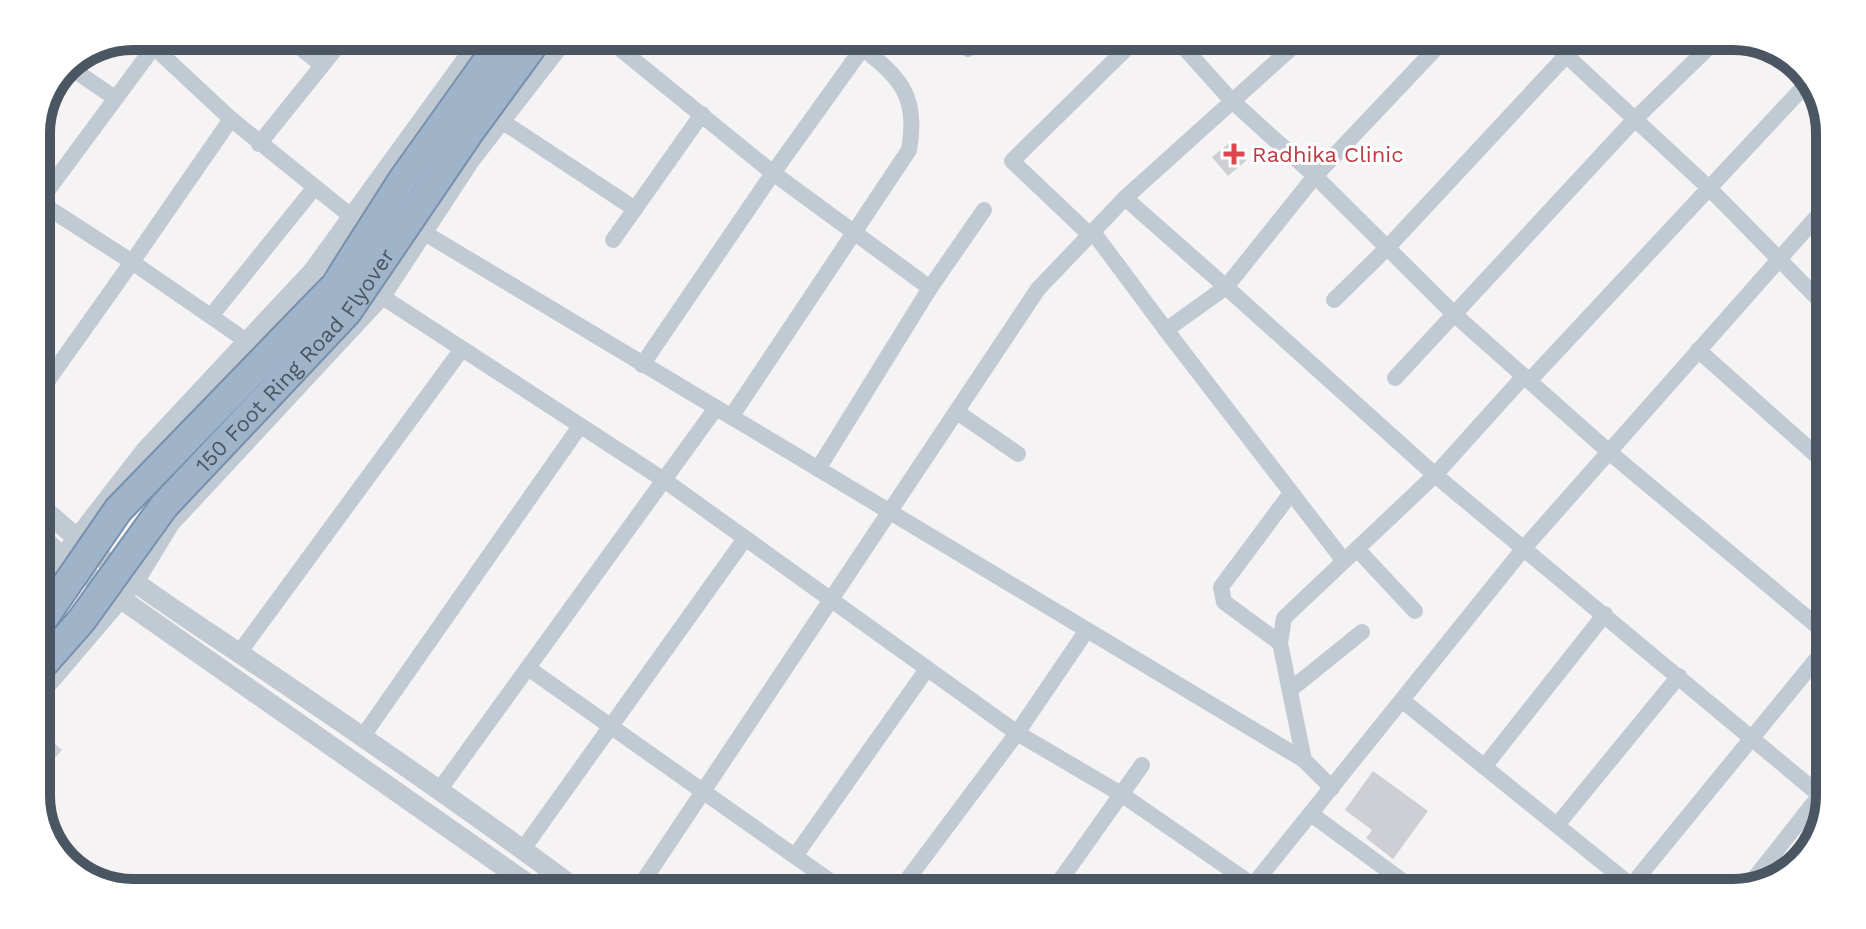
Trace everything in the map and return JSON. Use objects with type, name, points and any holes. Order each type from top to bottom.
[{"type":"highway","name":"150 Foot Ring Road Flyover","points":[[50,609],[118,510],[335,286],[402,181],[495,50]]},
{"type":"highway","name":"150 Foot Ring Road Flyover","points":[[50,656],[81,621],[164,506],[347,312],[529,50]]},
{"type":"street","points":[[50,186],[115,98],[143,50]]},
{"type":"street","points":[[157,50],[259,144],[352,217]]},
{"type":"street","points":[[303,50],[322,65]]},
{"type":"street","points":[[259,144],[334,50]]},
{"type":"street","points":[[50,576],[145,451],[313,271],[473,50]]},
{"type":"street","points":[[50,681],[128,590],[170,523],[381,296],[470,160],[555,50]]},
{"type":"street","points":[[622,50],[773,173],[930,288]]},
{"type":"street","points":[[642,365],[853,50]]},
{"type":"street","points":[[731,417],[909,150],[914,126],[909,97],[896,74],[865,50]]},
{"type":"street","points":[[1125,50],[1012,161],[1092,234],[1344,561]]},
{"type":"street","points":[[1186,50],[1231,100],[1315,176],[1455,315],[1609,452],[1816,625]]},
{"type":"street","points":[[645,879],[1038,289],[1125,198],[1289,50]]},
{"type":"street","points":[[1166,330],[1226,287],[1315,176],[1434,50]]},
{"type":"street","points":[[1334,300],[1387,248],[1563,50]]},
{"type":"street","points":[[1567,50],[1816,297]]},
{"type":"street","points":[[1395,378],[1636,118],[1706,50]]},
{"type":"street","points":[[77,72],[115,98]]},
{"type":"street","points":[[1304,760],[1280,643],[1284,618],[1435,475],[1803,88]]},
{"type":"street","points":[[613,240],[702,114]]},
{"type":"street","points":[[50,377],[231,119]]},
{"type":"street","points":[[500,120],[635,209]]},
{"type":"street","points":[[211,316],[315,187]]},
{"type":"street","points":[[1125,198],[1435,475],[1816,792]]},
{"type":"street","points":[[818,469],[930,288],[984,210]]},
{"type":"street","points":[[50,211],[132,262],[248,342]]},
{"type":"street","points":[[1258,879],[1524,548],[1816,219]]},
{"type":"street","points":[[423,232],[1304,760],[1332,788]]},
{"type":"street","points":[[381,296],[664,480],[1017,733],[1121,794],[1239,879]]},
{"type":"street","points":[[239,653],[462,349]]},
{"type":"street","points":[[1698,350],[1816,455]]},
{"type":"street","points":[[440,789],[716,408]]},
{"type":"street","points":[[957,412],[1018,454]]},
{"type":"street","points":[[363,736],[580,426]]},
{"type":"street","points":[[1280,643],[1224,602],[1220,595],[1221,587],[1291,493]]},
{"type":"street","points":[[50,515],[128,590],[521,879]]},
{"type":"street","points":[[523,849],[614,727],[744,540]]},
{"type":"street","points":[[50,546],[64,559],[128,590],[239,653],[440,789],[563,879]]},
{"type":"street","points":[[1357,549],[1415,611]]},
{"type":"street","points":[[1484,767],[1605,614]]},
{"type":"street","points":[[908,879],[1017,733],[1087,630]]},
{"type":"street","points":[[1290,690],[1362,632]]},
{"type":"street","points":[[1642,879],[1816,660]]},
{"type":"street","points":[[528,668],[827,879]]},
{"type":"street","points":[[795,856],[927,669]]},
{"type":"street","points":[[1557,825],[1679,676]]},
{"type":"street","points":[[1403,701],[1620,879]]},
{"type":"street","points":[[1061,879],[1142,765]]},
{"type":"street","points":[[1757,876],[1815,801]]},
{"type":"street","points":[[1311,814],[1400,879]]},
{"type":"building","points":[[1233,140],[1248,159],[1228,176],[1212,157]]},
{"type":"building","points":[[50,739],[62,750],[50,763]]},
{"type":"building","points":[[1373,771],[1428,811],[1393,859],[1366,838],[1372,830],[1345,810]]},
{"type":"place","name":"Radhika Clinic","points":[[1234,154]]}]
